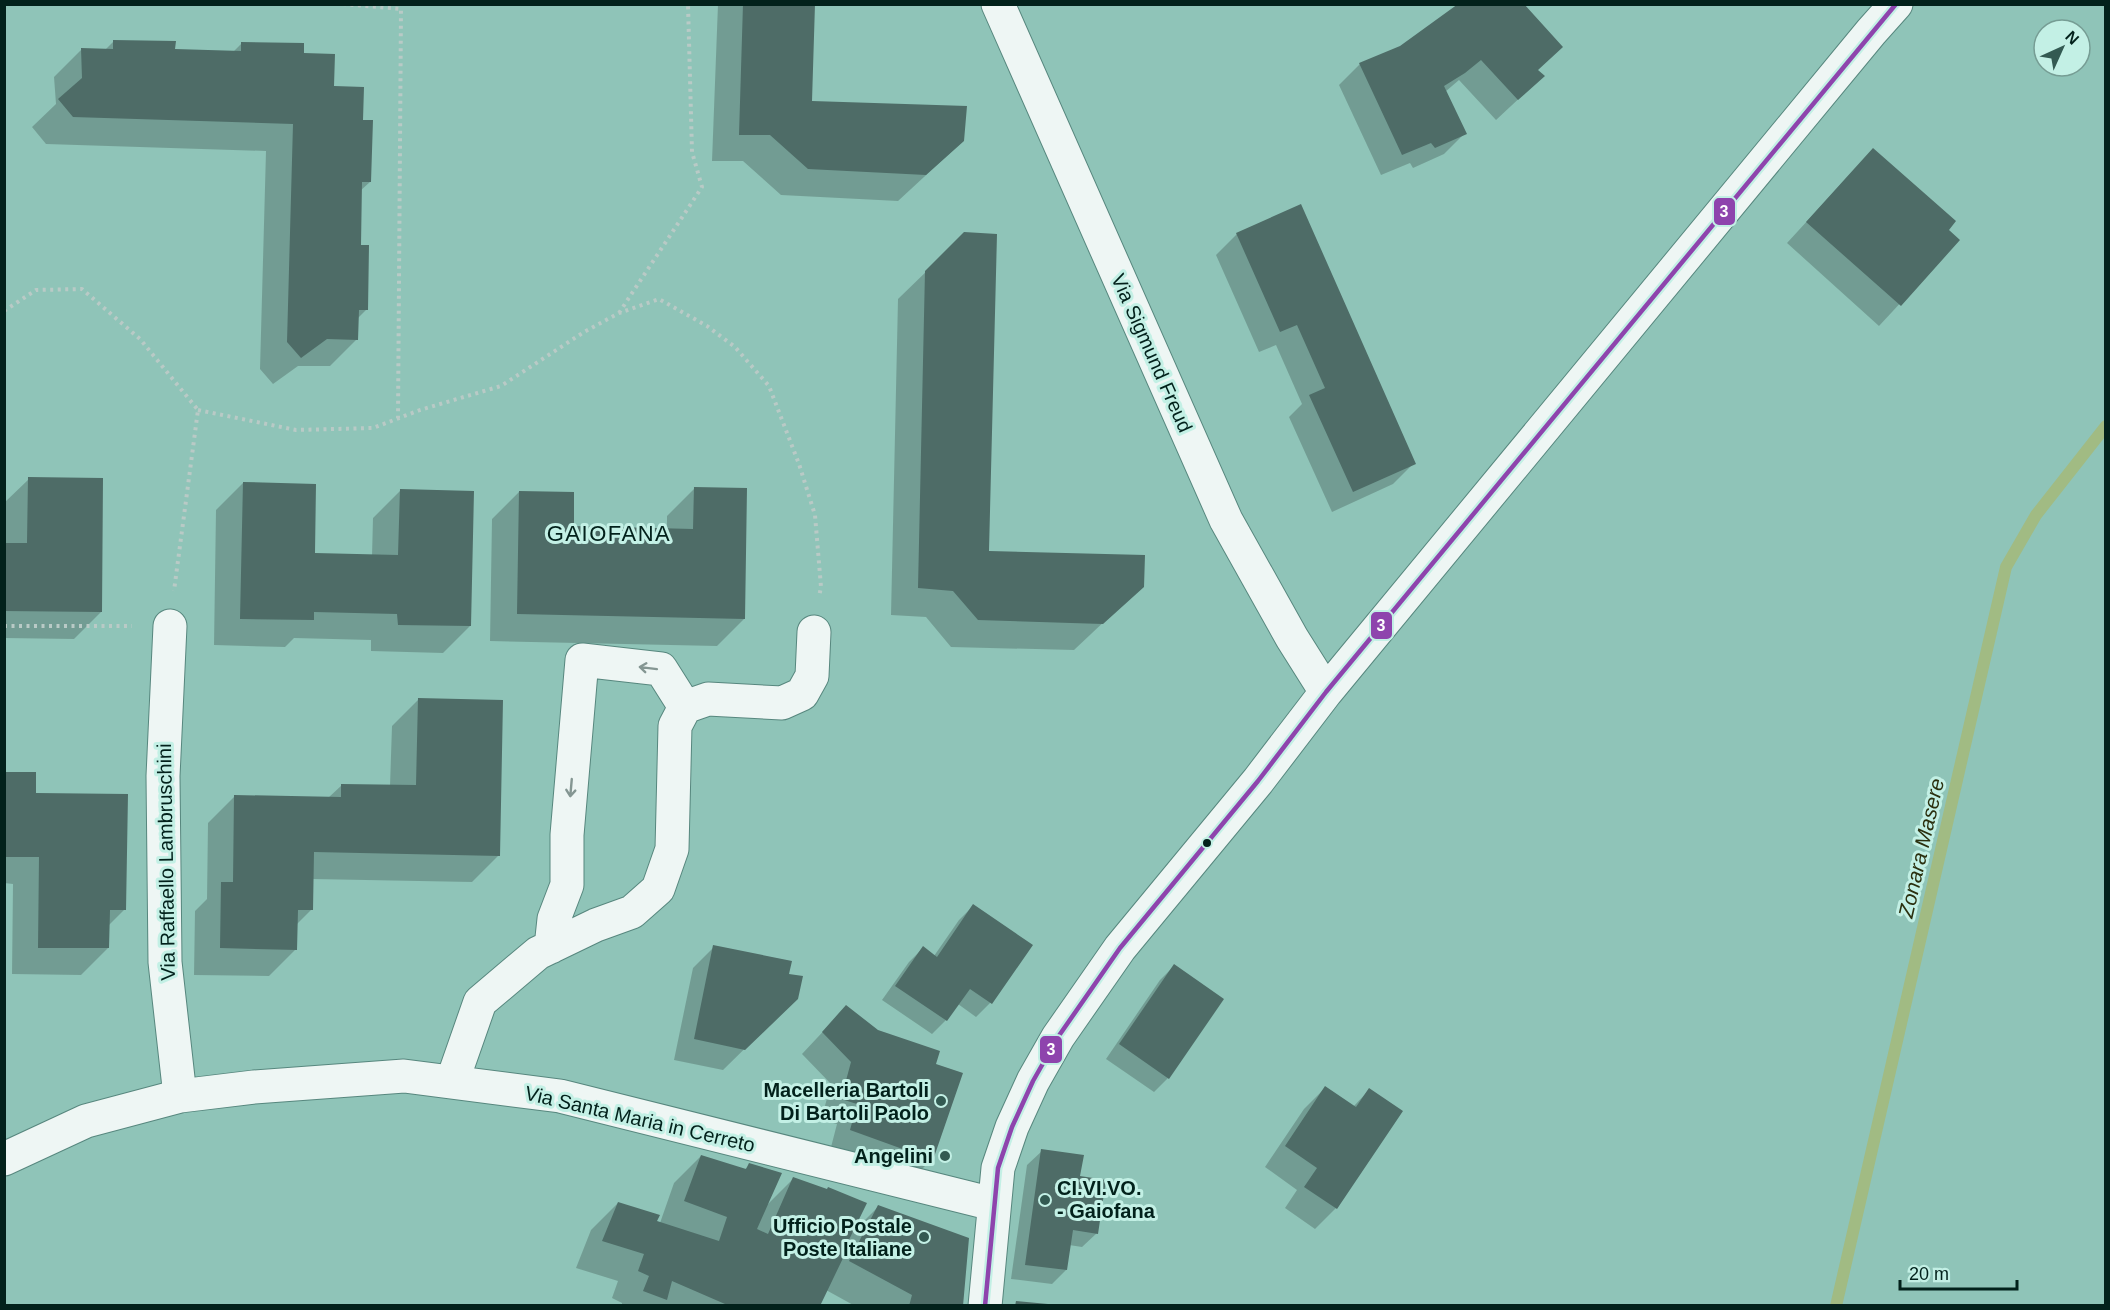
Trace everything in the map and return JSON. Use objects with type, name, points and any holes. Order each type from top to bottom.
[{"type":"street","name":"Via Sigmund Freud","points":[[998,4],[1226,520],[1292,638],[1326,692]]},
{"type":"street","points":[[985,1305],[998,1168],[1012,1127],[1033,1081],[1058,1037],[1120,948],[1258,781],[1326,692],[1896,4]]},
{"type":"street","name":"Via Raffaello Lambruschini","points":[[170,626],[163,776],[165,962],[180,1096]]},
{"type":"street","points":[[452,1082],[480,1002],[538,953],[596,925],[632,912],[658,889],[672,849],[675,726],[685,707],[708,699],[782,702],[802,693],[812,676],[814,632]]},
{"type":"street","points":[[551,947],[554,919],[567,885],[567,835],[582,660],[661,669],[685,707]]},
{"type":"street","name":"Via Santa Maria in Cerreto","points":[[4,1159],[86,1121],[180,1096],[254,1087],[404,1076],[560,1096],[993,1204]]},
{"type":"path","points":[[343,4],[401,9],[398,418]]},
{"type":"path","points":[[619,313],[702,187],[692,152],[688,4]]},
{"type":"path","points":[[4,311],[36,290],[82,289],[140,339],[198,410],[296,430],[373,428],[420,410],[501,386],[584,332],[619,313],[659,299],[707,326],[735,346],[769,386],[799,464],[815,515],[821,587],[814,632]]},
{"type":"path","points":[[4,626],[170,626],[198,410]]},
{"type":"building","points":[[743,4],[815,4],[812,101],[967,106],[964,141],[926,175],[808,169],[770,135],[739,135]]},
{"type":"building","points":[[1458,4],[1524,4],[1563,47],[1538,70],[1545,76],[1518,100],[1481,60],[1444,86],[1467,134],[1435,148],[1431,143],[1402,155],[1359,63],[1400,46]]},
{"type":"building","points":[[113,40],[176,41],[175,49],[241,51],[241,42],[304,43],[304,53],[335,54],[334,86],[364,87],[363,120],[373,120],[371,182],[362,182],[361,245],[369,245],[368,310],[359,310],[358,340],[327,339],[301,358],[287,342],[293,124],[73,117],[58,99],[82,78],[81,48],[113,49]]},
{"type":"building","points":[[1873,148],[1956,221],[1949,230],[1960,240],[1901,306],[1806,222]]},
{"type":"building","points":[[1301,204],[1416,464],[1353,492],[1309,395],[1325,388],[1297,325],[1280,332],[1236,233]]},
{"type":"building","points":[[964,232],[997,234],[989,551],[1145,555],[1144,587],[1103,624],[978,620],[953,591],[918,588],[925,271]]},
{"type":"building","points":[[28,477],[103,478],[102,612],[4,611],[4,543],[27,543]]},
{"type":"building","points":[[243,482],[316,484],[315,553],[398,555],[400,489],[474,491],[471,626],[398,625],[397,614],[314,612],[314,620],[240,619]]},
{"type":"building","points":[[694,487],[747,488],[745,619],[517,614],[519,491],[574,492],[574,526],[693,529]]},
{"type":"building","points":[[418,698],[503,700],[500,856],[314,852],[313,910],[298,910],[297,950],[220,948],[221,882],[233,882],[234,795],[341,797],[341,784],[416,785]]},
{"type":"building","points":[[4,772],[36,772],[36,793],[128,794],[126,910],[110,910],[109,948],[38,948],[39,857],[4,857]]},
{"type":"building","points":[[973,904],[1033,945],[992,1004],[970,989],[947,1021],[895,986],[923,946],[937,957]]},
{"type":"building","points":[[713,945],[792,961],[789,974],[803,976],[798,999],[745,1050],[694,1039]]},
{"type":"building","points":[[1174,964],[1224,999],[1169,1079],[1119,1044]]},
{"type":"building","points":[[846,1005],[878,1030],[940,1051],[936,1064],[963,1073],[933,1160],[850,1130],[857,1104],[841,1099],[851,1062],[822,1032]]},
{"type":"building","points":[[1325,1086],[1356,1107],[1369,1088],[1403,1111],[1337,1209],[1304,1187],[1317,1168],[1285,1146]]},
{"type":"building","points":[[1041,1149],[1084,1155],[1080,1176],[1106,1180],[1098,1234],[1073,1230],[1067,1270],[1025,1265]]},
{"type":"building","points":[[701,1155],[746,1169],[749,1163],[782,1173],[757,1229],[768,1234],[793,1177],[827,1189],[828,1187],[867,1203],[820,1306],[724,1306],[725,1304],[672,1281],[667,1300],[643,1291],[649,1276],[638,1271],[644,1254],[602,1241],[618,1202],[660,1215],[657,1221],[719,1241],[727,1217],[684,1201]]},
{"type":"building","points":[[878,1205],[969,1238],[963,1306],[909,1306],[912,1295],[849,1261]]},
{"type":"building","points":[[1016,1301],[1048,1304],[1048,1306],[1015,1306]]},
{"type":"waterway","name":"Zonara Masere","points":[[1836,1306],[2006,567],[2036,515],[2106,426]]},
{"type":"transit line","name":"3","points":[[985,1306],[998,1168],[1012,1127],[1033,1081],[1058,1037],[1120,948],[1258,781],[1326,692],[1896,4]]},
{"type":"place","name":"Macelleria Bartoli Di Bartoli Paolo","points":[[941,1101]]},
{"type":"place","name":"Angelini","points":[[945,1156]]},
{"type":"place","name":"CI.VI.VO. - Gaiofana","points":[[1045,1200]]},
{"type":"place","name":"Ufficio Postale Poste Italiane","points":[[924,1237]]},
{"type":"district","name":"GAIOFANA","points":[[609,533]]}]
